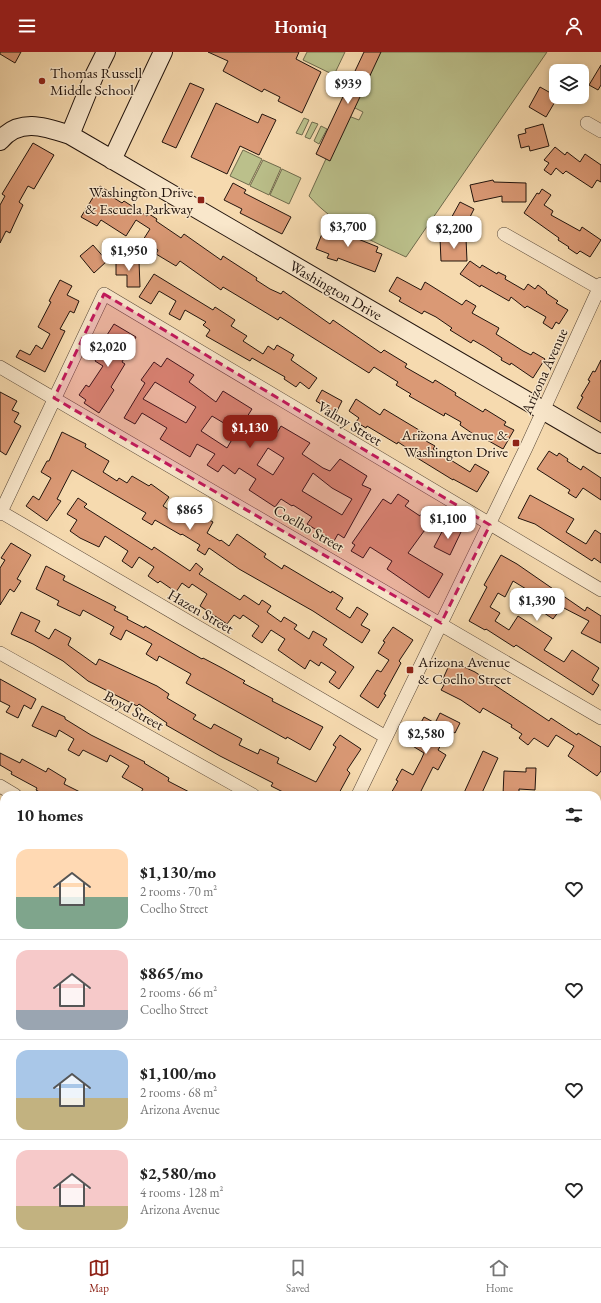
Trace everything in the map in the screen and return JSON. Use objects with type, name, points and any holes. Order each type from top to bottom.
[{"type":"street","points":[[70,135],[94,76],[106,52]]},
{"type":"street","points":[[112,160],[163,52]]},
{"type":"street","points":[[587,123],[601,131]]},
{"type":"street","name":"Washington Drive","points":[[0,141],[12,131],[30,125],[46,126],[70,135],[601,444]]},
{"type":"street","points":[[504,234],[600,286]]},
{"type":"street","name":"Arizona Avenue","points":[[360,791],[544,412],[600,286]]},
{"type":"street","name":"Valmy Street","points":[[54,398],[104,294],[601,590]]},
{"type":"street","name":"Coelho Street","points":[[0,367],[441,623],[601,718]]},
{"type":"street","points":[[0,513],[54,398]]},
{"type":"street","name":"Hazen Street","points":[[0,513],[386,737]]},
{"type":"street","name":"Boyd Street","points":[[0,653],[246,791]]},
{"type":"highlighted area","points":[[104,294],[490,525],[441,623],[54,398]]},
{"type":"green space","points":[[307,52],[345,52],[334,75],[303,60]]},
{"type":"green space","points":[[375,52],[547,52],[406,257],[342,224],[330,216],[309,196],[346,115],[359,120],[363,112],[351,106]]},
{"type":"green space","points":[[304,118],[309,120],[302,135],[296,133]]},
{"type":"green space","points":[[312,122],[318,124],[310,139],[305,137]]},
{"type":"green space","points":[[321,126],[327,129],[319,144],[314,141]]},
{"type":"green space","points":[[243,150],[262,159],[249,185],[230,176]]},
{"type":"green space","points":[[263,160],[281,168],[269,195],[250,186]]},
{"type":"green space","points":[[282,169],[301,178],[289,204],[270,195]]},
{"type":"building","points":[[0,52],[21,52],[15,63],[0,54]]},
{"type":"building","points":[[208,52],[299,52],[296,59],[321,72],[302,113],[278,101],[280,97],[264,89],[262,92],[223,71],[228,61]]},
{"type":"building","points":[[364,52],[381,52],[330,161],[316,154]]},
{"type":"building","points":[[601,65],[601,85],[598,90],[589,85]]},
{"type":"building","points":[[190,83],[204,89],[176,148],[162,142]]},
{"type":"building","points":[[540,87],[549,92],[549,104],[554,104],[546,117],[529,107]]},
{"type":"building","points":[[216,103],[258,123],[262,114],[276,120],[259,155],[240,146],[227,174],[191,157]]},
{"type":"building","points":[[543,124],[549,146],[530,151],[529,146],[521,148],[518,135],[526,133],[525,129]]},
{"type":"building","points":[[33,143],[54,155],[34,189],[28,186],[19,202],[23,205],[10,233],[6,231],[0,243],[0,205],[5,196],[2,194]]},
{"type":"building","points":[[555,147],[565,155],[567,152],[580,162],[585,154],[601,165],[601,182],[597,180],[592,188],[566,171],[563,174],[556,168],[551,175],[544,170],[549,163],[544,160]]},
{"type":"building","points":[[493,180],[494,182],[526,183],[526,202],[502,202],[502,196],[474,202],[470,185]]},
{"type":"building","points":[[233,183],[246,190],[244,193],[291,217],[282,234],[240,213],[242,209],[224,200]]},
{"type":"building","points":[[100,186],[108,191],[106,193],[122,203],[124,201],[147,216],[149,214],[157,219],[156,221],[181,238],[184,234],[221,260],[223,256],[257,278],[256,280],[270,289],[281,294],[283,291],[330,324],[333,320],[381,353],[384,350],[407,364],[405,367],[433,383],[435,380],[456,393],[455,395],[483,412],[485,409],[506,422],[504,425],[514,430],[503,449],[480,436],[479,438],[460,425],[461,422],[445,413],[444,416],[409,396],[411,394],[396,385],[398,382],[374,367],[369,373],[280,317],[278,320],[223,287],[221,290],[180,261],[176,266],[156,254],[158,250],[143,240],[150,229],[136,220],[126,236],[101,220],[97,226],[81,217]]},
{"type":"building","points":[[542,189],[551,195],[544,205],[553,211],[551,215],[580,231],[582,227],[601,240],[590,257],[580,251],[577,254],[568,248],[569,247],[558,240],[559,238],[524,213],[537,193],[539,194]]},
{"type":"building","points":[[460,202],[474,209],[468,221],[471,222],[466,232],[449,222]]},
{"type":"building","points":[[327,221],[350,230],[348,235],[378,247],[376,252],[382,254],[375,272],[338,258],[337,261],[327,258],[329,254],[316,249]]},
{"type":"building","points":[[440,238],[466,238],[467,261],[441,261]]},
{"type":"building","points":[[93,245],[107,261],[94,273],[80,256]]},
{"type":"building","points":[[116,261],[139,261],[140,287],[127,287],[127,275],[116,275]]},
{"type":"building","points":[[470,261],[480,268],[482,265],[497,274],[498,272],[506,276],[505,279],[524,290],[528,284],[535,289],[538,285],[547,292],[546,293],[558,301],[556,303],[568,310],[559,324],[556,322],[552,329],[543,323],[546,317],[527,306],[525,308],[511,297],[509,301],[481,285],[480,287],[460,274]]},
{"type":"building","points":[[154,274],[213,310],[215,307],[235,320],[231,326],[247,336],[243,341],[263,354],[268,346],[274,350],[277,345],[294,355],[291,360],[317,378],[309,389],[300,382],[296,387],[284,379],[285,377],[252,358],[250,361],[206,336],[210,330],[203,325],[206,322],[185,310],[180,320],[169,314],[176,301],[159,291],[151,304],[139,297]]},
{"type":"building","points":[[397,277],[421,290],[425,282],[462,305],[466,300],[476,306],[472,313],[499,328],[496,334],[523,351],[531,355],[533,352],[545,359],[533,378],[511,363],[510,365],[501,360],[502,358],[473,340],[471,343],[450,330],[452,328],[436,317],[424,311],[422,314],[399,301],[401,298],[389,291]]},
{"type":"building","points":[[60,280],[72,286],[67,295],[79,301],[74,313],[70,311],[60,329],[65,331],[45,372],[16,357],[20,350],[30,355],[36,345],[42,349],[50,334],[38,327]]},
{"type":"building","points":[[114,324],[136,337],[122,362],[125,364],[111,387],[114,390],[99,413],[84,403],[86,400],[79,395],[86,385],[89,387],[103,366],[95,361],[110,337],[107,335]]},
{"type":"building","points":[[167,358],[194,375],[189,382],[216,402],[223,391],[252,409],[245,420],[275,436],[281,426],[310,443],[302,454],[323,468],[330,471],[340,459],[367,476],[362,485],[371,489],[344,538],[338,534],[334,541],[307,524],[312,517],[293,505],[292,506],[281,499],[275,507],[249,490],[256,479],[239,468],[235,474],[223,465],[218,472],[207,465],[215,454],[197,444],[190,457],[160,439],[167,428],[142,413],[135,424],[124,418],[145,383],[141,380],[154,362],[161,367]],"holes":[[[155,382],[196,407],[186,423],[143,399]],[[212,416],[237,431],[227,448],[201,431]],[[268,448],[284,458],[273,475],[257,465]],[[313,473],[332,488],[352,499],[342,515],[302,491]]]},
{"type":"building","points":[[601,360],[601,422],[577,408],[583,397],[581,396],[590,381],[588,380],[593,371],[595,372]]},
{"type":"building","points":[[322,390],[342,401],[336,413],[316,401]]},
{"type":"building","points":[[0,392],[17,401],[12,410],[19,413],[14,422],[21,426],[6,455],[0,451]]},
{"type":"building","points":[[356,399],[380,415],[384,409],[429,436],[426,441],[435,446],[433,449],[470,472],[475,464],[489,472],[477,492],[453,480],[414,456],[416,454],[398,442],[397,444],[367,426],[366,428],[356,422],[359,418],[349,411]]},
{"type":"building","points":[[62,432],[86,444],[85,447],[109,461],[103,472],[117,481],[119,478],[127,483],[132,476],[149,486],[151,484],[169,497],[163,506],[178,516],[184,506],[213,522],[207,533],[229,546],[237,534],[266,554],[264,557],[282,569],[284,565],[331,593],[332,591],[343,598],[336,609],[350,618],[357,607],[368,614],[361,625],[370,630],[362,643],[313,611],[239,569],[209,548],[205,555],[197,550],[200,545],[182,534],[181,535],[155,520],[152,525],[142,519],[146,513],[72,470],[57,499],[61,501],[47,521],[26,506],[33,496],[39,500],[51,478],[41,472],[47,461],[49,461]]},
{"type":"building","points":[[549,451],[557,456],[559,453],[568,459],[567,461],[581,470],[583,466],[601,478],[601,500],[583,488],[576,498],[568,493],[570,490],[537,469]]},
{"type":"building","points":[[398,494],[409,501],[405,506],[420,516],[424,509],[435,516],[408,553],[443,574],[429,598],[387,569],[392,561],[370,547],[363,558],[351,551],[355,545],[352,543],[383,499],[391,504]]},
{"type":"building","points":[[530,495],[574,519],[566,532],[586,544],[595,530],[601,534],[601,563],[594,558],[592,561],[535,524],[518,518]]},
{"type":"building","points":[[78,498],[87,504],[84,507],[152,550],[154,547],[190,571],[196,563],[203,569],[199,574],[240,600],[244,595],[259,605],[262,600],[271,606],[267,612],[281,622],[284,617],[297,625],[294,629],[309,639],[313,631],[327,639],[323,645],[354,667],[339,689],[329,682],[336,672],[321,662],[319,666],[310,660],[305,669],[278,650],[285,639],[271,630],[262,643],[252,636],[259,626],[243,615],[240,619],[234,615],[227,624],[200,606],[207,594],[192,584],[189,588],[182,583],[176,592],[160,581],[158,583],[148,576],[154,567],[139,557],[132,568],[122,561],[128,551],[105,536],[99,547],[80,538],[70,531],[77,520],[67,514]]},
{"type":"building","points":[[446,524],[461,532],[450,555],[434,547]]},
{"type":"building","points":[[11,543],[31,555],[17,579],[21,581],[14,592],[10,589],[0,605],[0,568],[5,560],[1,558]]},
{"type":"building","points":[[501,555],[517,564],[585,611],[587,607],[601,616],[601,643],[581,633],[589,621],[562,607],[553,619],[525,600],[531,592],[513,581],[505,597],[498,593],[490,607],[500,613],[495,621],[509,630],[518,616],[552,638],[544,650],[564,662],[572,650],[599,668],[592,680],[599,685],[593,695],[516,645],[514,647],[486,629],[485,630],[469,621],[487,587],[484,585]]},
{"type":"building","points":[[46,566],[65,576],[63,580],[116,607],[114,610],[128,617],[127,619],[144,628],[145,626],[202,659],[203,658],[222,668],[245,681],[243,683],[273,699],[272,701],[323,727],[310,750],[287,737],[286,739],[186,683],[191,674],[159,656],[157,661],[146,654],[152,644],[126,630],[121,640],[110,634],[114,627],[83,610],[80,616],[57,605],[59,601],[36,589]]},
{"type":"building","points":[[21,612],[40,621],[35,631],[49,639],[55,629],[71,638],[68,645],[96,665],[99,659],[157,686],[169,694],[167,698],[196,715],[193,719],[211,729],[214,724],[242,739],[239,745],[258,754],[260,749],[279,758],[277,763],[316,782],[336,747],[333,745],[340,735],[361,749],[347,770],[350,773],[340,791],[281,791],[271,786],[273,783],[220,756],[166,725],[167,723],[139,704],[137,706],[88,681],[63,661],[33,644],[11,634]]},
{"type":"building","points":[[393,627],[413,640],[399,661],[401,663],[384,694],[386,695],[378,708],[360,696],[377,670],[381,672],[389,660],[378,653],[385,642],[383,641]]},
{"type":"building","points":[[451,661],[475,672],[549,721],[551,718],[577,735],[578,733],[601,747],[601,771],[597,776],[568,756],[574,746],[556,735],[548,747],[534,738],[528,745],[519,738],[522,734],[511,727],[512,725],[483,708],[480,713],[461,700],[441,690],[444,685],[441,683]]},
{"type":"building","points":[[0,679],[36,699],[31,709],[24,705],[18,718],[6,712],[10,706],[0,701]]},
{"type":"building","points":[[42,706],[65,717],[65,719],[91,735],[145,762],[144,763],[169,778],[168,781],[187,791],[142,791],[143,789],[122,777],[129,766],[110,755],[107,762],[83,750],[79,756],[68,750],[74,739],[59,730],[56,737],[32,726]]},
{"type":"building","points":[[440,713],[460,723],[455,733],[448,729],[440,744],[441,745],[438,750],[446,755],[438,770],[433,767],[421,791],[392,791],[402,769],[413,775],[424,753],[411,745],[420,729],[418,728],[424,717],[435,723]]},
{"type":"building","points":[[483,751],[498,758],[483,791],[465,791]]},
{"type":"building","points":[[0,753],[20,763],[22,759],[46,772],[48,768],[66,779],[64,784],[78,791],[38,791],[36,790],[37,788],[11,774],[12,772],[0,765]]},
{"type":"building","points":[[526,768],[536,768],[535,790],[519,789],[519,791],[503,791],[504,771],[526,772]]},
{"type":"place","name":"Thomas Russell Middle School","points":[[42,81]]},
{"type":"place","name":"Washington Drive & Escuela Parkway","points":[[201,200]]},
{"type":"place","name":"Arizona Avenue & Washington Drive","points":[[516,443]]},
{"type":"place","name":"Arizona Avenue & Coelho Street","points":[[410,670]]}]
